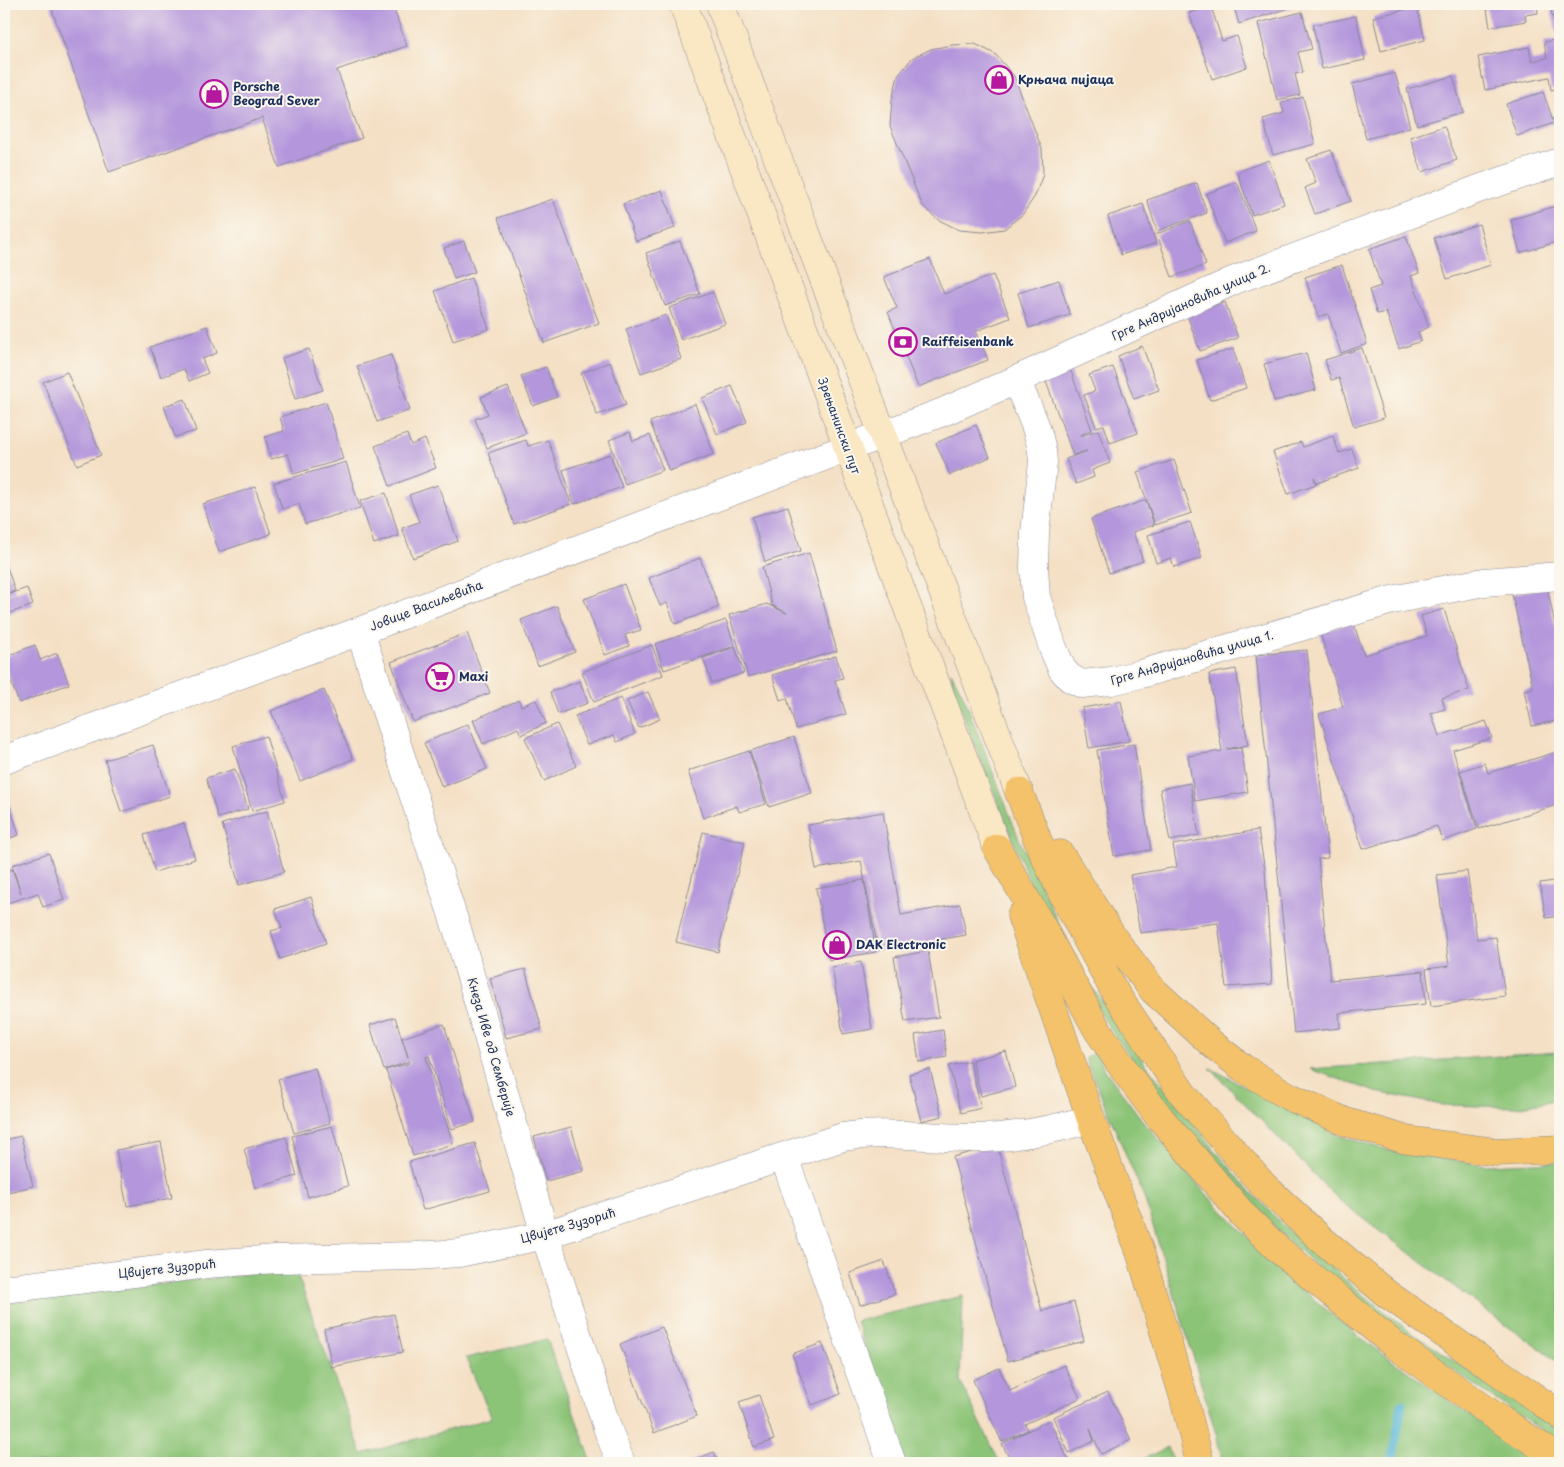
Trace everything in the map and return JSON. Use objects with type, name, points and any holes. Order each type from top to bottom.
[{"type":"main road","name":"Зрењанински пут","points":[[683,4],[997,848]]},
{"type":"main road","points":[[720,4],[1019,792],[1044,854],[1116,994],[1183,1094],[1265,1187],[1321,1239],[1387,1294],[1560,1415]]},
{"type":"main road","points":[[1019,792],[1068,865],[1114,939],[1153,990],[1212,1044],[1244,1068],[1288,1096],[1346,1122],[1406,1140],[1496,1152],[1560,1149]]},
{"type":"main road","points":[[997,848],[1091,1119],[1140,1252],[1183,1395],[1200,1463]]},
{"type":"main road","points":[[997,848],[1097,1028],[1127,1074],[1161,1119],[1244,1216],[1278,1249],[1392,1343],[1560,1460]]},
{"type":"street","name":"Грге Андријановића улица 2.","points":[[882,434],[943,412],[1235,280],[1484,187],[1560,162]]},
{"type":"street","name":"Грге Андријановића улица 1.","points":[[1016,380],[1043,451],[1035,533],[1034,568],[1036,597],[1062,669],[1070,678],[1082,684],[1111,681],[1141,674],[1392,600],[1484,582],[1560,576]]},
{"type":"street","name":"Јовице Васиљевића","points":[[4,760],[360,631],[882,434]]},
{"type":"street","name":"Кнеза Иве од Семберије","points":[[360,631],[458,932],[546,1235],[608,1430],[621,1463]]},
{"type":"street","name":"Цвијете Зузорић","points":[[4,1289],[207,1264],[276,1259],[416,1256],[459,1253],[546,1235],[834,1140],[855,1135],[1005,1137],[1072,1125],[1091,1119]]},
{"type":"street","points":[[784,1157],[892,1463]]},
{"type":"green space","points":[[951,672],[963,695],[1019,839],[1066,939],[1093,989],[1119,1023],[1143,1061],[1245,1186],[1287,1229],[1349,1283],[1409,1331],[1510,1395],[1560,1431],[1560,1444],[1417,1345],[1317,1267],[1240,1195],[1194,1141],[1110,1029],[1035,895],[953,690]]},
{"type":"green space","points":[[1095,1052],[1105,1070],[1145,1124],[1210,1198],[1288,1278],[1363,1340],[1482,1424],[1542,1463],[1223,1463],[1191,1349],[1144,1197],[1085,1058]]},
{"type":"green space","points":[[1560,1052],[1560,1099],[1516,1107],[1442,1105],[1376,1092],[1310,1069]]},
{"type":"green space","points":[[1210,1068],[1337,1135],[1398,1153],[1486,1165],[1560,1162],[1560,1362],[1500,1321],[1339,1200]]},
{"type":"green space","points":[[295,1268],[362,1454],[492,1418],[466,1358],[547,1339],[592,1463],[4,1463],[4,1303]]},
{"type":"green space","points":[[963,1296],[960,1381],[1000,1463],[905,1463],[856,1321]]},
{"type":"green space","points":[[1168,1447],[1173,1463],[1135,1463]]},
{"type":"building","name":"Porsche Beograd Sever","points":[[50,4],[392,4],[407,46],[337,70],[362,138],[279,167],[262,118],[109,172]]},
{"type":"building","points":[[1233,4],[1301,4],[1239,24]]},
{"type":"building","points":[[1486,4],[1537,4],[1538,13],[1525,15],[1526,21],[1490,27]]},
{"type":"building","points":[[1211,6],[1222,41],[1237,36],[1247,67],[1212,79],[1189,13]]},
{"type":"building","points":[[1417,7],[1425,40],[1381,51],[1373,17]]},
{"type":"building","points":[[1560,9],[1560,34],[1557,35],[1551,11]]},
{"type":"building","points":[[1302,12],[1312,49],[1298,52],[1303,72],[1295,74],[1300,95],[1277,100],[1258,23]]},
{"type":"building","points":[[1356,16],[1365,60],[1322,69],[1313,25]]},
{"type":"building","points":[[1560,39],[1560,88],[1551,90],[1549,77],[1485,90],[1478,57],[1529,47],[1532,61],[1547,58],[1544,42]]},
{"type":"building","points":[[975,44],[995,54],[1014,76],[1042,149],[1043,174],[1035,196],[1023,214],[1004,229],[982,232],[959,230],[937,219],[922,205],[890,126],[892,100],[898,76],[912,58],[931,49],[952,45]]},
{"type":"building","points":[[1395,73],[1410,127],[1366,139],[1352,84]]},
{"type":"building","points":[[1453,76],[1463,112],[1417,125],[1407,89]]},
{"type":"building","points":[[1543,92],[1554,123],[1517,136],[1506,104]]},
{"type":"building","points":[[1303,97],[1315,144],[1273,155],[1263,119],[1284,113],[1281,103]]},
{"type":"building","points":[[1444,126],[1457,160],[1422,172],[1410,137]]},
{"type":"building","points":[[1331,150],[1351,201],[1315,214],[1305,188],[1316,183],[1307,159]]},
{"type":"building","points":[[1269,160],[1284,204],[1252,215],[1237,172]]},
{"type":"building","points":[[1237,182],[1256,231],[1225,243],[1206,194]]},
{"type":"building","points":[[1197,183],[1207,213],[1157,231],[1147,200]]},
{"type":"building","points":[[662,190],[675,228],[636,241],[623,204]]},
{"type":"building","points":[[553,199],[599,323],[544,343],[498,218]]},
{"type":"building","points":[[1143,204],[1156,243],[1121,255],[1108,216]]},
{"type":"building","points":[[1555,206],[1560,224],[1560,241],[1520,253],[1511,220]]},
{"type":"building","points":[[1190,221],[1206,265],[1172,277],[1157,234]]},
{"type":"building","points":[[1479,224],[1491,265],[1447,279],[1434,238]]},
{"type":"building","points":[[1406,236],[1419,273],[1411,276],[1429,327],[1418,332],[1421,341],[1399,349],[1386,312],[1377,314],[1369,290],[1381,286],[1369,249]]},
{"type":"building","points":[[464,241],[475,272],[454,279],[444,248]]},
{"type":"building","points":[[680,241],[700,294],[665,306],[646,253]]},
{"type":"building","points":[[930,259],[944,294],[993,275],[1010,318],[976,331],[988,360],[918,387],[888,312],[897,308],[884,277]]},
{"type":"building","points":[[1342,265],[1367,344],[1341,353],[1328,314],[1318,317],[1305,277]]},
{"type":"building","points":[[471,278],[489,329],[453,341],[435,291]]},
{"type":"building","points":[[1059,280],[1070,315],[1029,328],[1018,293]]},
{"type":"building","points":[[713,292],[725,324],[681,340],[669,308]]},
{"type":"building","points":[[1225,302],[1238,338],[1200,351],[1187,315]]},
{"type":"building","points":[[666,315],[681,359],[641,373],[626,329]]},
{"type":"building","points":[[207,326],[217,353],[202,359],[208,373],[189,381],[184,369],[161,377],[150,347]]},
{"type":"building","points":[[1142,346],[1159,390],[1134,399],[1118,356]]},
{"type":"building","points":[[1362,348],[1384,418],[1354,427],[1339,378],[1331,380],[1325,360]]},
{"type":"building","points":[[309,349],[323,390],[295,399],[282,358]]},
{"type":"building","points":[[1233,349],[1246,388],[1210,400],[1197,360]]},
{"type":"building","points":[[1306,353],[1316,390],[1274,401],[1264,364]]},
{"type":"building","points":[[391,355],[410,410],[377,422],[357,366]]},
{"type":"building","points":[[610,362],[626,405],[597,415],[581,373]]},
{"type":"building","points":[[1069,366],[1092,430],[1080,435],[1098,430],[1110,463],[1092,470],[1094,477],[1076,484],[1066,459],[1087,451],[1073,455],[1044,376]]},
{"type":"building","points":[[546,367],[557,397],[533,406],[521,376]]},
{"type":"building","points":[[1113,367],[1138,433],[1110,443],[1104,425],[1096,427],[1084,395],[1095,391],[1089,375]]},
{"type":"building","points":[[67,372],[101,455],[77,465],[43,382]]},
{"type":"building","points":[[732,386],[747,422],[717,434],[702,398]]},
{"type":"building","points":[[508,387],[526,433],[487,448],[475,419],[488,414],[481,397]]},
{"type":"building","points":[[185,399],[196,431],[175,437],[164,406]]},
{"type":"building","points":[[326,402],[343,459],[294,474],[288,454],[271,459],[265,437],[284,431],[280,417]]},
{"type":"building","points":[[695,404],[714,454],[669,471],[650,422]]},
{"type":"building","points":[[976,425],[990,457],[950,475],[936,443]]},
{"type":"building","points":[[630,432],[633,441],[650,435],[663,470],[625,484],[609,440]]},
{"type":"building","points":[[407,434],[411,445],[425,439],[436,468],[390,486],[375,446]]},
{"type":"building","points":[[1333,436],[1339,453],[1352,449],[1359,468],[1317,483],[1314,477],[1316,484],[1288,494],[1273,452],[1301,442],[1303,447]]},
{"type":"building","points":[[526,440],[528,446],[548,440],[571,504],[514,524],[488,453]]},
{"type":"building","points":[[610,454],[622,487],[574,504],[563,470]]},
{"type":"building","points":[[1174,460],[1192,513],[1155,525],[1137,472]]},
{"type":"building","points":[[346,462],[360,508],[305,524],[299,504],[282,509],[274,483]]},
{"type":"building","points":[[438,485],[458,541],[413,558],[402,528],[419,522],[409,495]]},
{"type":"building","points":[[255,487],[271,534],[219,552],[203,504]]},
{"type":"building","points":[[386,493],[399,536],[374,544],[360,501]]},
{"type":"building","points":[[1146,500],[1154,525],[1133,532],[1143,561],[1109,573],[1091,519]]},
{"type":"building","points":[[788,506],[801,551],[765,562],[752,517]]},
{"type":"building","points":[[1190,522],[1202,558],[1174,567],[1171,558],[1156,563],[1148,535]]},
{"type":"building","points":[[809,553],[837,651],[748,677],[729,615],[767,604],[787,613],[772,605],[762,567]]},
{"type":"building","points":[[4,558],[15,591],[4,595]]},
{"type":"building","points":[[700,558],[719,607],[675,624],[667,603],[660,606],[649,578]]},
{"type":"building","points":[[624,584],[641,630],[625,635],[629,646],[605,655],[584,599]]},
{"type":"building","points":[[1547,587],[1560,648],[1560,720],[1532,726],[1524,690],[1533,688],[1512,594]]},
{"type":"building","points":[[27,588],[33,605],[4,615],[4,596]]},
{"type":"building","points":[[557,606],[575,652],[538,666],[521,620]]},
{"type":"building","points":[[1444,609],[1469,690],[1442,698],[1445,709],[1431,713],[1439,736],[1486,721],[1492,738],[1453,750],[1477,829],[1442,841],[1437,826],[1363,849],[1319,714],[1343,707],[1320,633],[1353,622],[1364,655],[1427,636],[1421,616]]},
{"type":"building","points":[[726,620],[735,646],[664,670],[655,644]]},
{"type":"building","name":"Maxi","points":[[467,633],[490,693],[413,722],[391,662]]},
{"type":"building","points":[[35,645],[40,660],[57,653],[69,684],[19,703],[4,663],[4,657]]},
{"type":"building","points":[[652,645],[663,675],[594,702],[582,672]]},
{"type":"building","points":[[735,647],[744,673],[712,683],[703,658]]},
{"type":"building","points":[[1307,650],[1328,858],[1318,859],[1330,980],[1423,971],[1426,1004],[1339,1013],[1340,1028],[1294,1033],[1256,655]]},
{"type":"building","points":[[836,656],[843,678],[835,680],[846,714],[796,729],[787,698],[780,700],[772,675]]},
{"type":"building","points":[[1236,669],[1248,745],[1227,749],[1241,748],[1248,792],[1195,801],[1188,756],[1222,751],[1209,674]]},
{"type":"building","points":[[580,681],[588,703],[558,714],[550,692]]},
{"type":"building","points":[[324,690],[353,759],[300,781],[271,711]]},
{"type":"building","points":[[648,692],[660,719],[639,728],[627,701]]},
{"type":"building","points":[[621,698],[635,734],[617,742],[614,735],[587,745],[575,716]]},
{"type":"building","points":[[519,700],[521,706],[536,700],[546,723],[521,735],[518,728],[483,744],[473,720]]},
{"type":"building","points":[[1121,701],[1129,741],[1089,748],[1082,708]]},
{"type":"building","points":[[468,724],[487,769],[442,787],[424,743]]},
{"type":"building","points":[[557,724],[576,766],[544,781],[525,738]]},
{"type":"building","points":[[266,736],[285,801],[252,811],[233,746]]},
{"type":"building","points":[[794,737],[812,793],[769,807],[750,751]]},
{"type":"building","points":[[1134,744],[1151,850],[1114,856],[1097,750]]},
{"type":"building","points":[[153,745],[170,796],[121,812],[105,760]]},
{"type":"building","points":[[749,751],[766,804],[739,812],[737,806],[703,818],[688,771]]},
{"type":"building","points":[[1560,751],[1560,804],[1479,829],[1460,771],[1485,763],[1488,773]]},
{"type":"building","points":[[235,769],[248,809],[218,818],[206,778]]},
{"type":"building","points":[[1190,783],[1199,835],[1170,841],[1160,789]]},
{"type":"building","points":[[7,797],[19,835],[4,840],[4,798]]},
{"type":"building","points":[[267,811],[284,872],[239,885],[222,824]]},
{"type":"building","points":[[883,812],[901,915],[960,904],[966,935],[878,950],[861,861],[816,869],[808,825]]},
{"type":"building","points":[[184,823],[195,859],[155,872],[144,835]]},
{"type":"building","points":[[1258,830],[1265,870],[1272,984],[1226,987],[1218,923],[1140,933],[1130,875],[1177,867],[1173,845]]},
{"type":"building","points":[[703,832],[745,842],[718,952],[676,942]]},
{"type":"building","points":[[49,853],[64,900],[43,907],[38,893],[4,904],[4,872],[12,869],[21,893],[12,865]]},
{"type":"building","points":[[1467,871],[1477,939],[1496,937],[1505,996],[1431,1006],[1426,969],[1449,966],[1437,875]]},
{"type":"building","points":[[864,880],[876,952],[829,960],[816,888]]},
{"type":"building","points":[[1560,880],[1560,916],[1546,918],[1540,883]]},
{"type":"building","points":[[311,897],[326,943],[280,959],[271,931],[282,928],[275,909]]},
{"type":"building","points":[[928,951],[939,1017],[905,1022],[894,957]]},
{"type":"building","points":[[861,962],[872,1029],[843,1034],[832,967]]},
{"type":"building","points":[[525,969],[542,1029],[506,1038],[490,978]]},
{"type":"building","points":[[395,1017],[408,1057],[402,1038],[444,1024],[475,1122],[452,1129],[429,1056],[426,1057],[453,1144],[413,1156],[386,1070],[410,1063],[410,1061],[384,1070],[370,1025]]},
{"type":"building","points":[[943,1030],[947,1057],[919,1062],[915,1035]]},
{"type":"building","points":[[1006,1051],[1015,1087],[981,1096],[972,1060]]},
{"type":"building","points":[[970,1061],[981,1108],[961,1113],[949,1066]]},
{"type":"building","points":[[315,1068],[330,1123],[294,1133],[278,1079]]},
{"type":"building","points":[[930,1069],[942,1116],[921,1121],[909,1074]]},
{"type":"building","points":[[332,1126],[348,1186],[308,1197],[292,1136]]},
{"type":"building","points":[[571,1127],[584,1171],[546,1181],[534,1137]]},
{"type":"building","points":[[21,1136],[33,1186],[4,1193],[4,1140]]},
{"type":"building","points":[[286,1137],[297,1176],[255,1188],[244,1149]]},
{"type":"building","points":[[161,1142],[172,1198],[127,1206],[116,1150]]},
{"type":"building","points":[[475,1143],[490,1191],[423,1210],[409,1162]]},
{"type":"building","points":[[997,1145],[1042,1311],[1074,1302],[1084,1341],[1008,1361],[953,1157]]},
{"type":"building","points":[[884,1261],[895,1294],[860,1305],[850,1273]]},
{"type":"building","points":[[394,1314],[403,1352],[332,1367],[324,1329]]},
{"type":"building","points":[[662,1327],[697,1416],[654,1433],[620,1344]]},
{"type":"building","points":[[822,1343],[841,1394],[812,1405],[792,1354]]},
{"type":"building","points":[[1064,1365],[1080,1398],[1025,1424],[1028,1430],[1002,1442],[973,1380],[999,1368],[1010,1391]]},
{"type":"building","points":[[1108,1392],[1131,1440],[1101,1454],[1090,1429],[1094,1441],[1069,1453],[1053,1417]]},
{"type":"building","points":[[759,1395],[774,1440],[754,1447],[739,1402]]},
{"type":"building","points":[[1049,1420],[1069,1461],[1065,1463],[1012,1463],[1002,1444]]},
{"type":"building","points":[[714,1452],[719,1463],[686,1463]]},
{"type":"waterway","points":[[1392,1463],[1402,1404]]},
{"type":"place","name":"Крњача пијаца","points":[[999,80]]},
{"type":"place","name":"Porsche Beograd Sever","points":[[214,94]]},
{"type":"place","name":"Raiffeisenbank","points":[[903,342]]},
{"type":"place","name":"Maxi","points":[[440,677]]},
{"type":"place","name":"DAK Electronic","points":[[837,945]]}]
